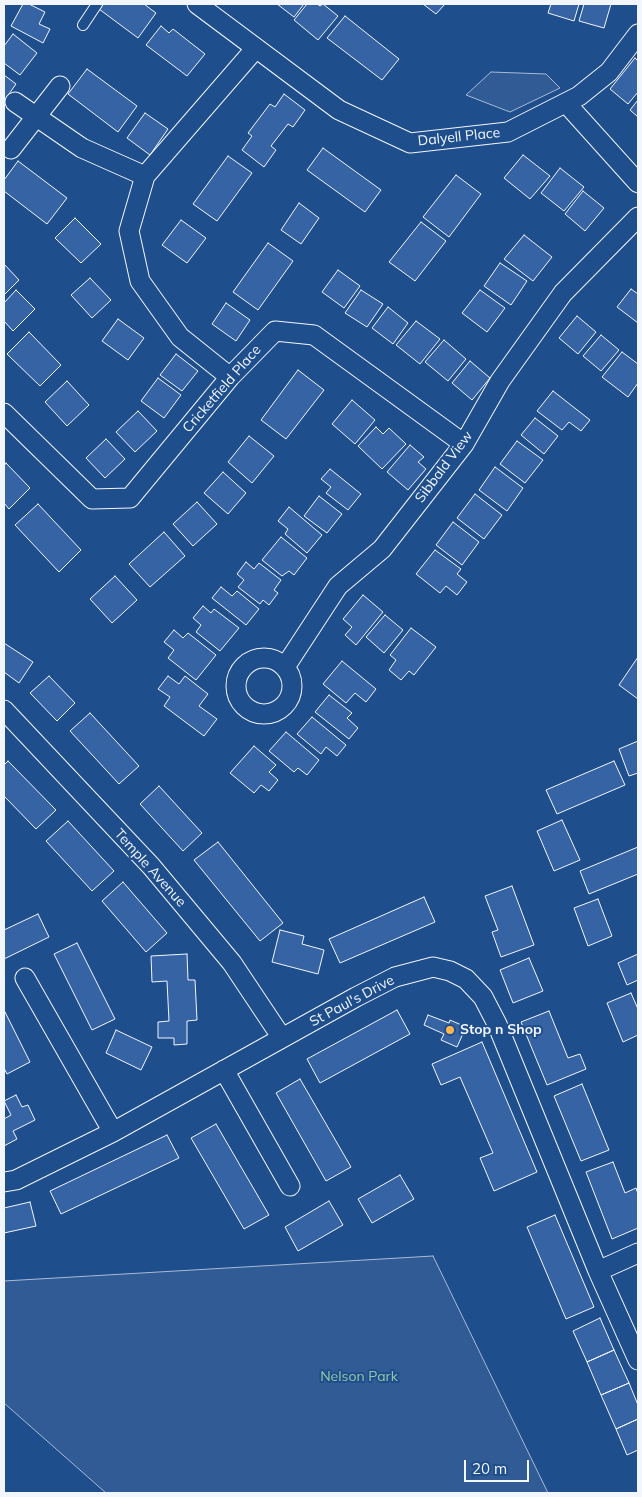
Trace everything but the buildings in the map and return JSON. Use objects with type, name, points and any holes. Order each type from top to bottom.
[{"type":"street","name":"Dalyell Place","points":[[197,4],[339,110],[410,143],[508,132],[579,96],[609,72],[638,34]]},
{"type":"street","points":[[230,377],[180,337],[140,281],[129,231],[145,176],[256,48]]},
{"type":"street","points":[[11,149],[60,86]]},
{"type":"street","points":[[15,102],[82,148],[145,176]]},
{"type":"street","points":[[566,103],[638,182]]},
{"type":"street","name":"Sibbald View","points":[[285,667],[338,586],[382,548],[464,444],[500,381],[563,293],[638,217]]},
{"type":"street","name":"Cricketfield Place","points":[[4,413],[92,499],[130,498],[230,377],[275,331],[314,335],[464,444]]},
{"type":"street","name":"Temple Avenue","points":[[4,710],[151,866],[232,963],[282,1038]]},
{"type":"street","name":"St Paul's Drive","points":[[4,1182],[16,1180],[113,1132],[395,977],[433,967],[450,971],[466,979],[483,997],[496,1024],[598,1271],[638,1360]]},
{"type":"street","points":[[25,978],[113,1132]]},
{"type":"street","points":[[224,1070],[290,1186]]},
{"type":"street","points":[[598,1271],[638,1253]]},
{"type":"lane","points":[[83,25],[97,4]]},
{"type":"shaded area","points":[[491,72],[546,74],[560,88],[510,112],[466,95]]},
{"type":"shaded area","name":"Nelson Park","points":[[433,1256],[548,1493],[106,1493],[4,1403],[4,1281]]},
{"type":"place","name":"Stop n Shop","points":[[450,1030]]}]
